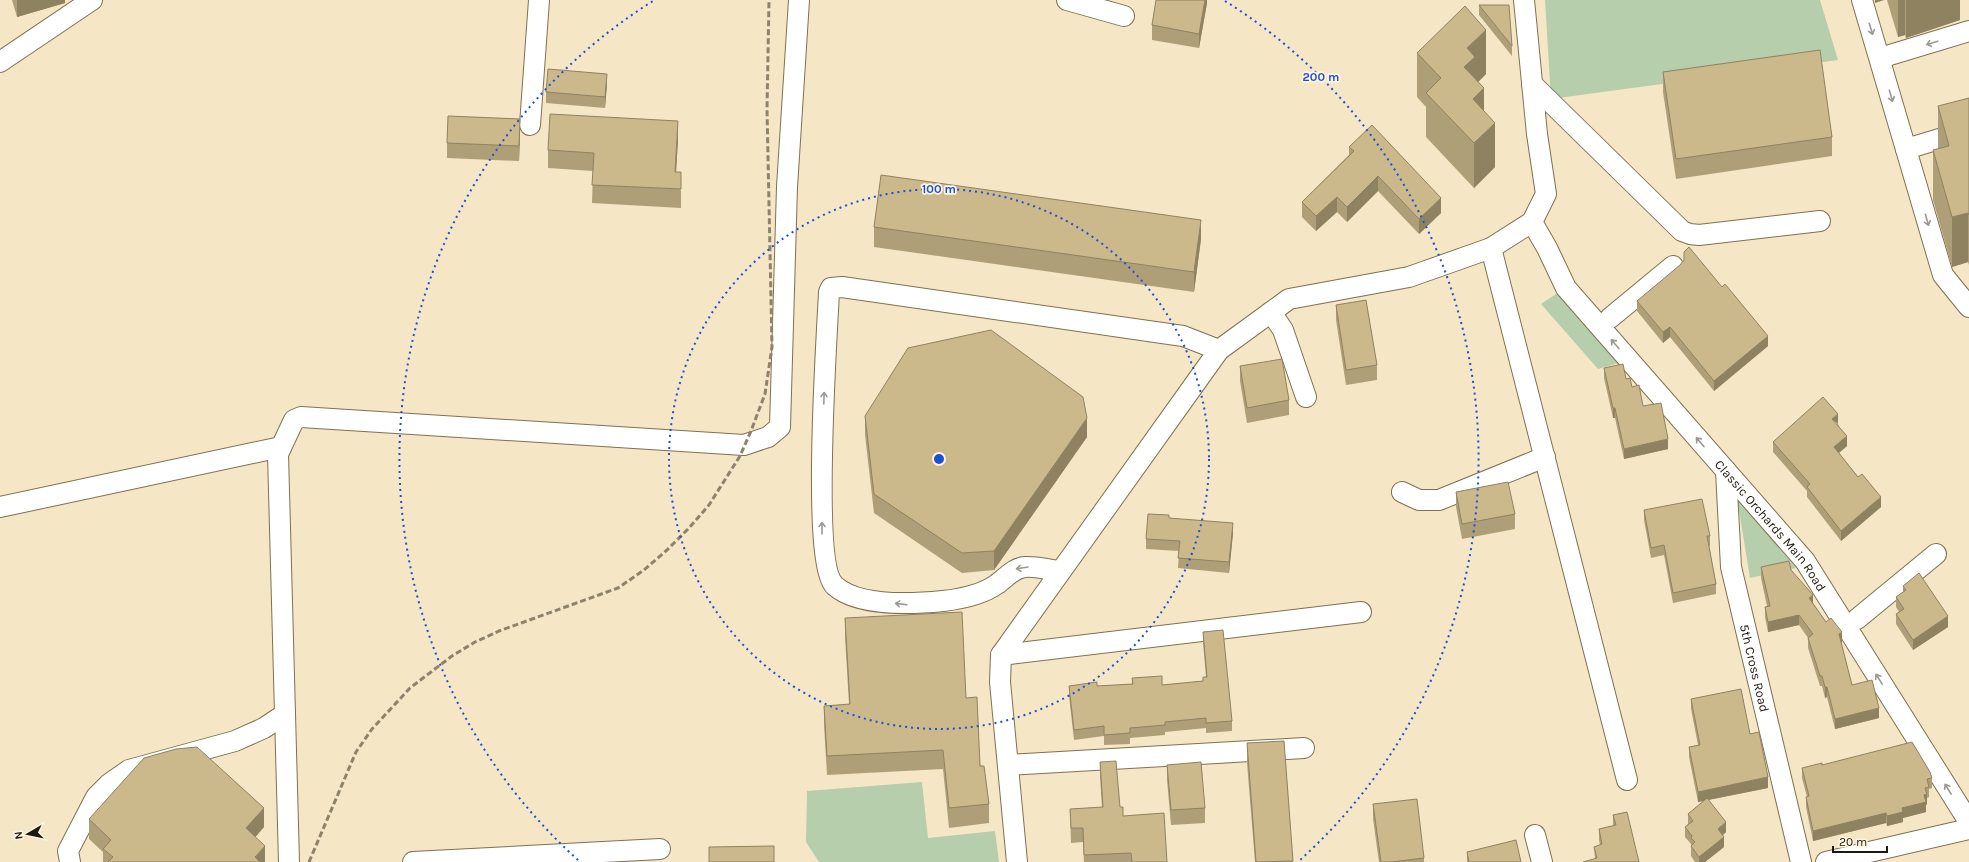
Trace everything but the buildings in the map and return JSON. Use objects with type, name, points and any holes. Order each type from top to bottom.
[{"type":"street","points":[[0,62],[70,7],[92,0]]},
{"type":"street","points":[[530,125],[539,0]]},
{"type":"street","points":[[289,862],[278,454],[294,420],[301,417],[744,445],[768,437],[780,427],[786,187],[799,0]]},
{"type":"street","points":[[1067,0],[1124,16]]},
{"type":"street","points":[[1017,862],[1000,682],[1002,655],[1060,571],[1219,350],[1289,299],[1409,277],[1491,248],[1532,222],[1546,194],[1537,134],[1524,0]]},
{"type":"street","points":[[1862,0],[1943,275],[1969,307]]},
{"type":"street","points":[[1880,58],[1969,31]]},
{"type":"street","points":[[1532,84],[1682,231],[1699,235],[1820,221]]},
{"type":"street","points":[[1906,149],[1969,130]]},
{"type":"street","name":"Classic Orchards Main Road","points":[[1532,222],[1547,248],[1566,288],[1805,561],[1969,822]]},
{"type":"street","points":[[1491,248],[1627,780]]},
{"type":"street","name":"Classic Orchards Main Road","points":[[1547,248],[1815,553],[1969,797]]},
{"type":"street","points":[[1610,318],[1673,266]]},
{"type":"street","points":[[1060,571],[1025,566],[1016,569],[997,584],[978,594],[950,600],[907,605],[851,597],[834,585],[828,573],[822,535],[822,446],[829,292],[831,288],[842,287],[1183,336],[1219,350]]},
{"type":"street","points":[[1272,312],[1283,330],[1306,397]]},
{"type":"street","points":[[0,507],[281,447]]},
{"type":"street","points":[[1402,492],[1419,500],[1439,500],[1545,457]]},
{"type":"street","name":"5th Cross Road","points":[[1726,471],[1731,567],[1802,862]]},
{"type":"street","points":[[1857,619],[1936,554]]},
{"type":"street","points":[[1002,655],[1361,612]]},
{"type":"street","points":[[70,862],[68,851],[96,797],[109,784],[129,770],[235,741],[264,728],[285,714]]},
{"type":"street","points":[[1008,765],[1304,748]]},
{"type":"street","points":[[1826,862],[1969,829]]},
{"type":"street","points":[[1535,835],[1542,862]]},
{"type":"street","points":[[413,862],[660,849]]},
{"type":"green space","points":[[1545,0],[1820,0],[1838,60],[1551,99]]},
{"type":"green space","points":[[1562,290],[1619,363],[1598,369],[1541,304]]},
{"type":"green space","points":[[1737,498],[1796,568],[1750,578]]},
{"type":"green space","points":[[922,782],[928,838],[995,831],[999,862],[819,862],[806,842],[807,791]]},
{"type":"railway","points":[[309,862],[356,752],[372,729],[410,688],[452,656],[475,642],[499,631],[618,588],[644,570],[667,550],[709,505],[740,456],[765,394],[772,347],[767,109],[769,0]]}]
